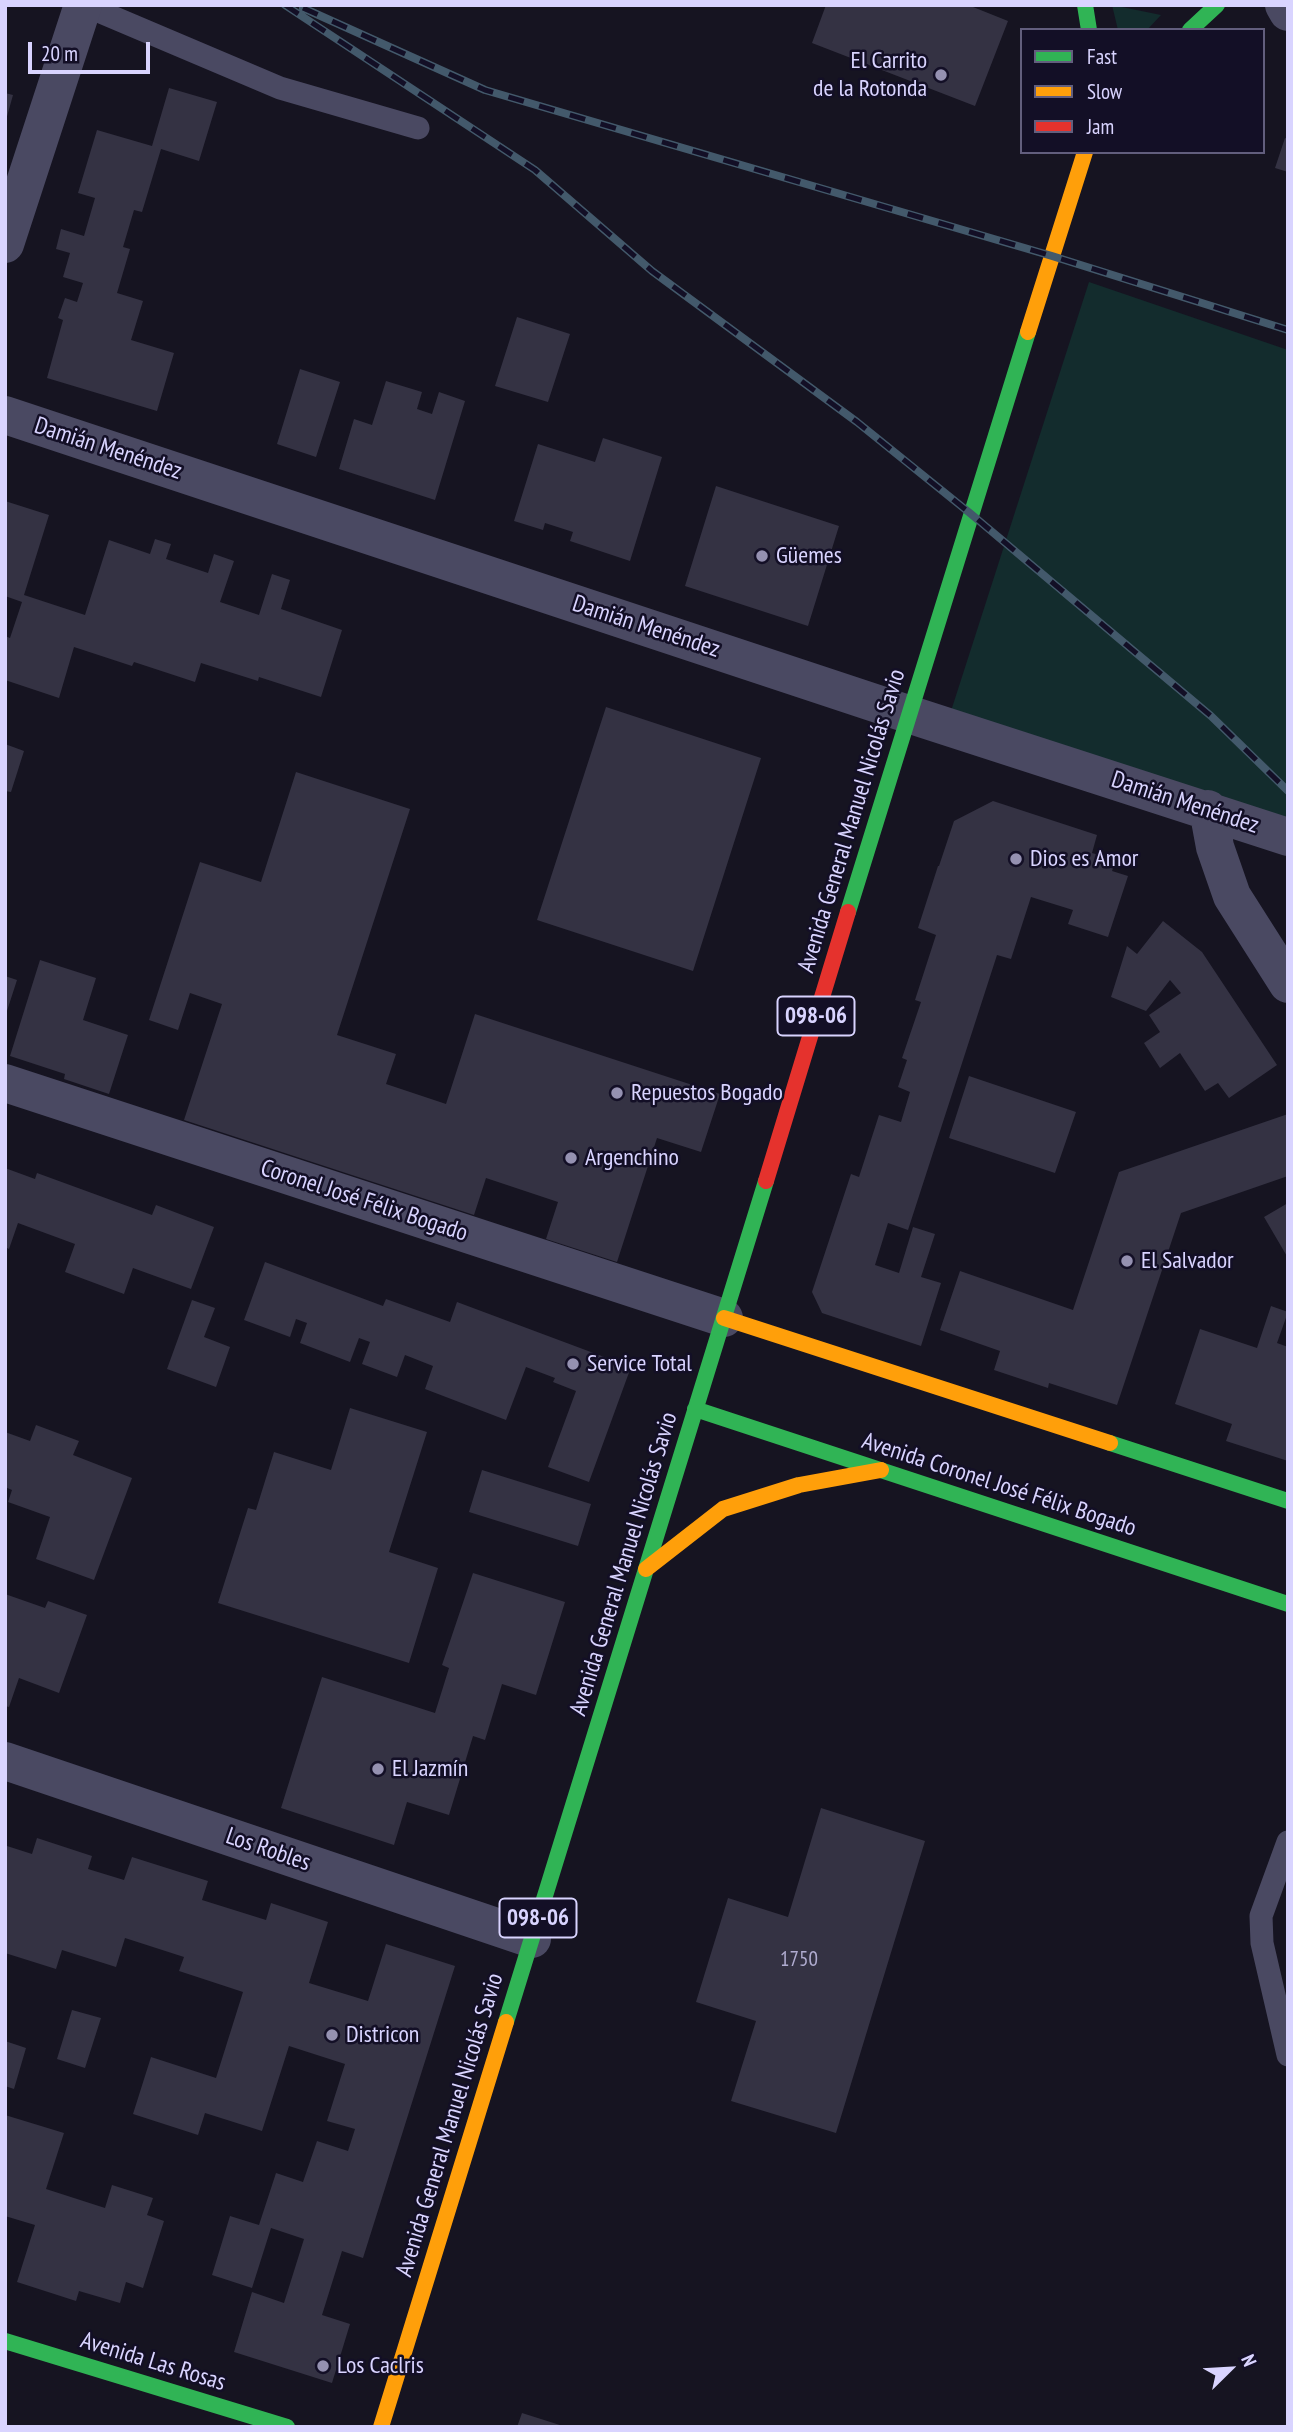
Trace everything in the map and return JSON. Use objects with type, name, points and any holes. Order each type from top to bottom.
[{"type":"main road","points":[[1085,5],[1089,28]]},
{"type":"main road","points":[[1191,28],[1217,5]]},
{"type":"main road","name":"Avenida General Manuel Nicolás Savio","points":[[381,2427],[908,714],[1084,154]]},
{"type":"main road","points":[[724,1318],[1288,1501]]},
{"type":"main road","name":"Avenida Coronel José Félix Bogado","points":[[695,1409],[1288,1604]]},
{"type":"main road","points":[[646,1569],[723,1509],[799,1485],[881,1470]]},
{"type":"main road","name":"Avenida Las Rosas","points":[[5,2341],[287,2427]]},
{"type":"street","points":[[5,244],[83,5]]},
{"type":"street","points":[[1284,5],[1288,12]]},
{"type":"street","name":"Damián Menéndez","points":[[5,415],[1288,837]]},
{"type":"street","points":[[1208,809],[1215,848],[1232,896],[1288,984]]},
{"type":"street","name":"Coronel José Félix Bogado","points":[[5,1083],[724,1318]]},
{"type":"street","name":"Los Robles","points":[[5,1761],[532,1939]]},
{"type":"lane","points":[[83,5],[280,88],[418,128]]},
{"type":"lane","points":[[1288,1842],[1261,1916],[1262,1943],[1288,2055]]},
{"type":"green space","points":[[1112,5],[1161,15],[1149,28],[1118,28]]},
{"type":"green space","points":[[1089,282],[1288,350],[1288,821],[951,711]]},
{"type":"building","name":"El Carrito de la Rotonda","points":[[826,5],[968,5],[1008,21],[975,106],[812,43]]},
{"type":"building","points":[[169,88],[217,102],[199,161],[161,149],[142,212],[134,210],[123,247],[130,249],[117,293],[143,301],[131,340],[174,353],[157,411],[47,378],[63,320],[58,318],[65,298],[77,302],[83,283],[63,277],[70,253],[56,249],[61,229],[84,236],[95,198],[78,193],[97,130],[152,146]]},
{"type":"building","points":[[5,93],[13,95],[6,120],[5,120]]},
{"type":"building","points":[[1285,138],[1288,139],[1288,172],[1275,168]]},
{"type":"building","points":[[517,317],[570,334],[548,402],[495,386]]},
{"type":"building","points":[[300,369],[340,382],[316,457],[277,444]]},
{"type":"building","points":[[386,381],[422,392],[417,409],[432,414],[439,392],[465,401],[435,500],[339,469],[354,419],[372,425]]},
{"type":"building","points":[[603,438],[662,457],[630,561],[570,541],[573,532],[545,523],[543,530],[514,521],[538,444],[595,462]]},
{"type":"building","name":"Güemes","points":[[716,486],[839,526],[808,626],[685,586]]},
{"type":"building","points":[[5,501],[49,515],[24,595],[85,615],[109,540],[150,554],[155,539],[171,544],[166,559],[208,573],[214,554],[234,561],[220,602],[259,615],[272,574],[290,580],[281,609],[342,630],[321,697],[259,677],[258,681],[201,663],[195,682],[134,662],[132,666],[74,647],[59,698],[5,680],[5,636],[10,638],[22,602],[5,596]]},
{"type":"building","points":[[606,707],[761,758],[693,971],[537,920]]},
{"type":"building","points":[[5,744],[24,751],[11,792],[5,791]]},
{"type":"building","points":[[296,772],[410,809],[337,1035],[396,1054],[386,1084],[446,1104],[475,1014],[720,1094],[701,1152],[657,1138],[617,1262],[546,1239],[558,1202],[486,1178],[474,1215],[184,1120],[222,1004],[190,993],[178,1030],[149,1020],[200,862],[261,882]]},
{"type":"building","points":[[993,801],[1097,835],[1092,853],[1116,860],[1112,871],[1128,876],[1108,937],[1068,924],[1073,910],[1031,897],[1011,959],[997,955],[908,1230],[888,1223],[875,1265],[899,1273],[913,1227],[935,1234],[921,1277],[941,1283],[921,1346],[822,1313],[812,1292],[851,1174],[859,1177],[879,1115],[901,1122],[910,1092],[898,1087],[907,1060],[902,1058],[921,1002],[915,1000],[936,935],[918,928],[954,821]]},
{"type":"building","points":[[1163,921],[1202,952],[1277,1065],[1229,1098],[1218,1083],[1205,1091],[1180,1053],[1160,1068],[1144,1043],[1160,1032],[1149,1015],[1181,993],[1170,980],[1146,1011],[1111,997],[1127,946],[1137,954]]},
{"type":"building","points":[[40,960],[96,978],[83,1020],[128,1035],[109,1094],[64,1079],[65,1074],[10,1056]]},
{"type":"building","points":[[5,976],[17,980],[6,1014],[5,1014]]},
{"type":"building","points":[[969,1076],[1076,1112],[1055,1173],[949,1138]]},
{"type":"building","name":"El Salvador","points":[[1288,1114],[1288,1176],[1181,1213],[1117,1405],[1049,1383],[1048,1388],[994,1370],[1000,1351],[940,1330],[960,1271],[1073,1310],[1119,1172]]},
{"type":"building","points":[[5,1168],[35,1179],[37,1173],[152,1215],[156,1205],[214,1227],[191,1289],[133,1268],[124,1294],[65,1272],[75,1244],[18,1223],[9,1249],[5,1247]]},
{"type":"building","points":[[1288,1203],[1288,1258],[1264,1217]]},
{"type":"building","points":[[265,1262],[383,1306],[386,1299],[450,1322],[457,1302],[631,1367],[589,1482],[548,1467],[576,1391],[553,1382],[555,1378],[526,1367],[506,1420],[425,1389],[433,1366],[405,1355],[397,1377],[362,1364],[370,1342],[359,1338],[350,1362],[300,1343],[307,1323],[296,1319],[290,1337],[244,1320]]},
{"type":"building","points":[[192,1300],[215,1308],[204,1337],[230,1347],[216,1387],[167,1369]]},
{"type":"building","points":[[1271,1306],[1288,1312],[1277,1343],[1288,1347],[1288,1461],[1226,1441],[1232,1424],[1175,1404],[1200,1329],[1257,1348]]},
{"type":"building","points":[[350,1408],[427,1432],[389,1552],[438,1568],[409,1663],[218,1603],[248,1508],[256,1510],[274,1452],[331,1470]]},
{"type":"building","points":[[36,1425],[79,1441],[73,1455],[132,1478],[94,1580],[36,1559],[50,1517],[8,1502],[12,1490],[5,1487],[5,1432],[30,1441]]},
{"type":"building","points":[[482,1470],[591,1504],[578,1546],[469,1512]]},
{"type":"building","name":"El Jazmín","points":[[473,1573],[565,1602],[536,1695],[502,1684],[485,1740],[473,1736],[449,1815],[407,1802],[394,1845],[281,1808],[322,1677],[435,1713],[449,1668],[442,1665]]},
{"type":"building","points":[[5,1594],[45,1608],[48,1601],[87,1615],[59,1693],[19,1678],[9,1707],[5,1706]]},
{"type":"building","points":[[821,1808],[925,1841],[836,2133],[731,2101],[756,2021],[696,2002],[728,1898],[788,1917]]},
{"type":"building","points":[[37,1838],[92,1856],[88,1869],[124,1880],[132,1857],[208,1881],[202,1900],[266,1920],[271,1903],[328,1922],[309,1983],[368,2001],[386,1944],[455,1966],[363,2258],[342,2251],[322,2315],[350,2324],[332,2383],[234,2352],[252,2292],[284,2303],[304,2239],[271,2228],[252,2288],[212,2275],[230,2216],[259,2225],[276,2173],[303,2182],[317,2141],[348,2151],[355,2129],[327,2121],[345,2064],[289,2046],[262,2131],[205,2113],[198,2135],[133,2114],[151,2057],[216,2078],[243,1992],[179,1971],[184,1957],[125,1938],[116,1967],[62,1950],[56,1969],[5,1953],[5,1850],[7,1846],[32,1854]]},
{"type":"building","points":[[72,2010],[101,2018],[85,2068],[57,2059]]},
{"type":"building","points":[[5,2041],[26,2048],[14,2089],[5,2086]]},
{"type":"building","points":[[5,2115],[64,2133],[46,2189],[105,2208],[112,2185],[153,2198],[147,2215],[164,2221],[143,2288],[126,2282],[120,2303],[79,2291],[76,2301],[17,2282],[35,2225],[5,2216]]},
{"type":"building","points":[[522,2413],[563,2426],[563,2427],[517,2427]]},
{"type":"railway","points":[[285,5],[535,170],[652,271],[857,422],[1211,716],[1288,791]]},
{"type":"railway","points":[[303,8],[485,90],[1052,256],[1288,330]]},
{"type":"traffic: fast","points":[[1085,5],[1089,28]]},
{"type":"traffic: fast","points":[[1192,28],[1217,5]]},
{"type":"traffic: fast","points":[[848,912],[1028,332]]},
{"type":"traffic: fast","points":[[506,2022],[766,1181]]},
{"type":"traffic: fast","points":[[695,1409],[1288,1604]]},
{"type":"traffic: fast","points":[[1110,1443],[1288,1501]]},
{"type":"traffic: fast","points":[[5,2341],[287,2427]]},
{"type":"traffic: slow","points":[[1028,332],[1084,154]]},
{"type":"traffic: slow","points":[[724,1318],[1110,1443]]},
{"type":"traffic: slow","points":[[646,1569],[723,1509],[799,1485],[881,1470]]},
{"type":"traffic: slow","points":[[381,2427],[506,2022]]},
{"type":"traffic: jam","points":[[766,1181],[848,912]]},
{"type":"place","name":"El Carrito de la Rotonda","points":[[941,75]]},
{"type":"place","name":"Güemes","points":[[762,556]]},
{"type":"place","name":"Dios es Amor","points":[[1016,859]]},
{"type":"place","name":"Repuestos Bogado","points":[[617,1093]]},
{"type":"place","name":"Argenchino","points":[[571,1158]]},
{"type":"place","name":"El Salvador","points":[[1127,1261]]},
{"type":"place","name":"Service Total","points":[[573,1364]]},
{"type":"place","name":"El Jazmín","points":[[378,1769]]},
{"type":"place","name":"Districon","points":[[332,2035]]},
{"type":"place","name":"Los Caclris","points":[[323,2366]]}]
